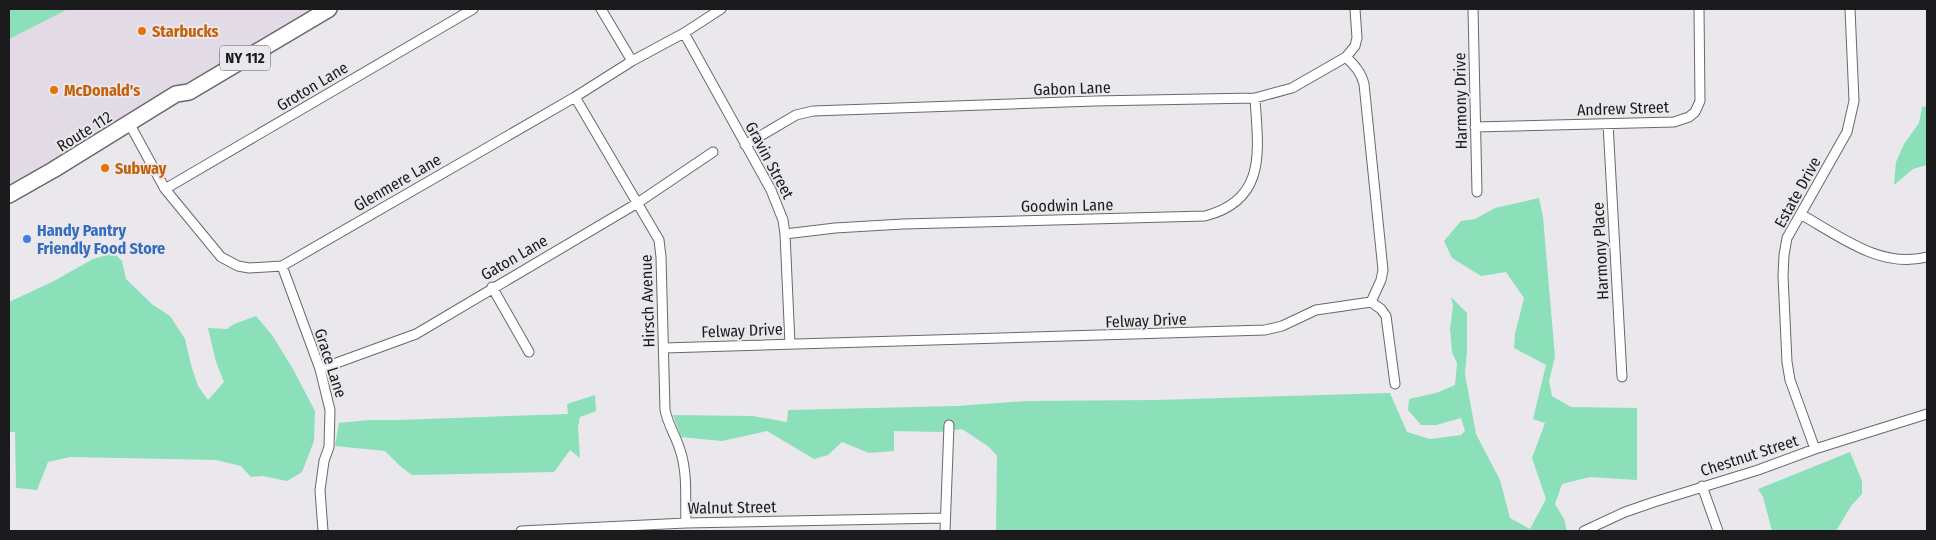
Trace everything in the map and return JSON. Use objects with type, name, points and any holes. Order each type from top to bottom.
[{"type":"main road","name":"Route 112","points":[[176,94],[178,88],[312,9]]},
{"type":"main road","name":"Route 112","points":[[9,194],[53,170],[176,94],[189,92],[329,9]]},
{"type":"street","name":"Groton Lane","points":[[166,188],[473,9]]},
{"type":"street","points":[[601,9],[632,61]]},
{"type":"street","name":"Glenmere Lane","points":[[129,123],[166,188],[221,257],[229,262],[249,268],[282,266],[575,97],[721,9]]},
{"type":"street","points":[[1355,9],[1357,38],[1355,46],[1346,58],[1357,68],[1364,84],[1383,270],[1381,280],[1371,302],[1381,309],[1386,316],[1395,384]]},
{"type":"street","name":"Harmony Drive","points":[[1473,9],[1477,192]]},
{"type":"street","name":"Andrew Street","points":[[1475,127],[1679,122],[1689,117],[1695,112],[1701,94],[1699,9]]},
{"type":"street","name":"Estate Drive","points":[[1815,449],[1790,380],[1787,362],[1784,255],[1788,238],[1847,132],[1854,101],[1850,9]]},
{"type":"street","name":"Gravin Street","points":[[684,33],[771,190],[783,220],[786,234],[790,344]]},
{"type":"street","name":"Gabon Lane","points":[[745,144],[796,115],[813,111],[1094,101],[1255,98],[1292,88],[1346,58]]},
{"type":"street","name":"Hirsch Avenue","points":[[575,97],[636,204],[659,240],[665,410],[684,464],[686,523]]},
{"type":"street","name":"Goodwin Lane","points":[[786,234],[835,228],[903,224],[1205,216],[1216,214],[1240,199],[1248,190],[1255,173],[1258,153],[1255,98]]},
{"type":"street","name":"Harmony Place","points":[[1608,124],[1622,377]]},
{"type":"street","name":"Gaton Lane","points":[[320,370],[416,334],[636,204],[713,152]]},
{"type":"street","points":[[1802,215],[1873,254],[1888,259],[1911,260],[1927,257]]},
{"type":"street","name":"Grace Lane","points":[[282,266],[327,393],[331,422],[329,447],[321,474],[320,490],[323,531]]},
{"type":"street","points":[[492,288],[529,352]]},
{"type":"street","name":"Felway Drive","points":[[664,348],[886,343],[1265,330],[1282,326],[1316,310],[1371,302]]},
{"type":"street","name":"Chestnut Street","points":[[1584,531],[1625,512],[1927,414]]},
{"type":"street","points":[[945,531],[949,425]]},
{"type":"street","points":[[1702,486],[1718,531]]},
{"type":"street","name":"Walnut Street","points":[[521,531],[686,523],[944,518]]},
{"type":"shaded area","points":[[9,9],[312,9],[9,190]]},
{"type":"green space","points":[[9,9],[68,9],[9,39]]},
{"type":"green space","points":[[1927,106],[1927,165],[1913,169],[1894,185],[1896,162],[1904,144],[1919,123],[1922,107]]},
{"type":"green space","points":[[1539,198],[1543,217],[1555,357],[1549,381],[1552,396],[1571,407],[1637,408],[1637,480],[1590,477],[1562,484],[1555,504],[1564,519],[1567,531],[996,531],[997,456],[989,447],[962,429],[939,432],[894,431],[894,451],[869,453],[842,442],[828,455],[814,459],[767,431],[722,441],[681,437],[673,415],[753,416],[787,422],[788,410],[957,406],[1026,401],[1157,400],[1390,393],[1407,432],[1430,439],[1461,435],[1465,431],[1461,418],[1436,425],[1421,425],[1408,410],[1409,399],[1436,393],[1455,385],[1457,363],[1452,352],[1450,329],[1453,306],[1451,297],[1467,313],[1465,374],[1476,434],[1500,480],[1510,518],[1530,529],[1546,499],[1532,458],[1545,423],[1533,419],[1546,365],[1514,348],[1515,334],[1524,298],[1506,272],[1481,276],[1452,258],[1444,241],[1461,221],[1475,219],[1495,208]]},
{"type":"green space","points":[[114,253],[122,261],[126,279],[153,305],[170,316],[185,339],[198,386],[208,400],[224,382],[216,362],[208,328],[227,329],[234,324],[256,316],[272,335],[293,369],[315,411],[314,441],[302,472],[287,481],[263,476],[251,477],[241,466],[216,460],[70,457],[48,462],[37,490],[16,488],[15,432],[9,432],[9,302],[54,281],[93,259]]},
{"type":"green space","points":[[595,395],[596,411],[580,417],[578,427],[580,458],[570,450],[554,472],[412,475],[385,451],[335,446],[339,423],[369,420],[568,414],[567,404]]},
{"type":"green space","points":[[1850,452],[1862,481],[1862,494],[1851,506],[1836,531],[1772,531],[1763,497],[1758,489]]},
{"type":"place","name":"Starbucks","points":[[142,31]]},
{"type":"place","name":"McDonald's","points":[[54,90]]},
{"type":"place","name":"Subway","points":[[105,168]]},
{"type":"place","name":"Handy Pantry Friendly Food Store","points":[[27,239]]}]
